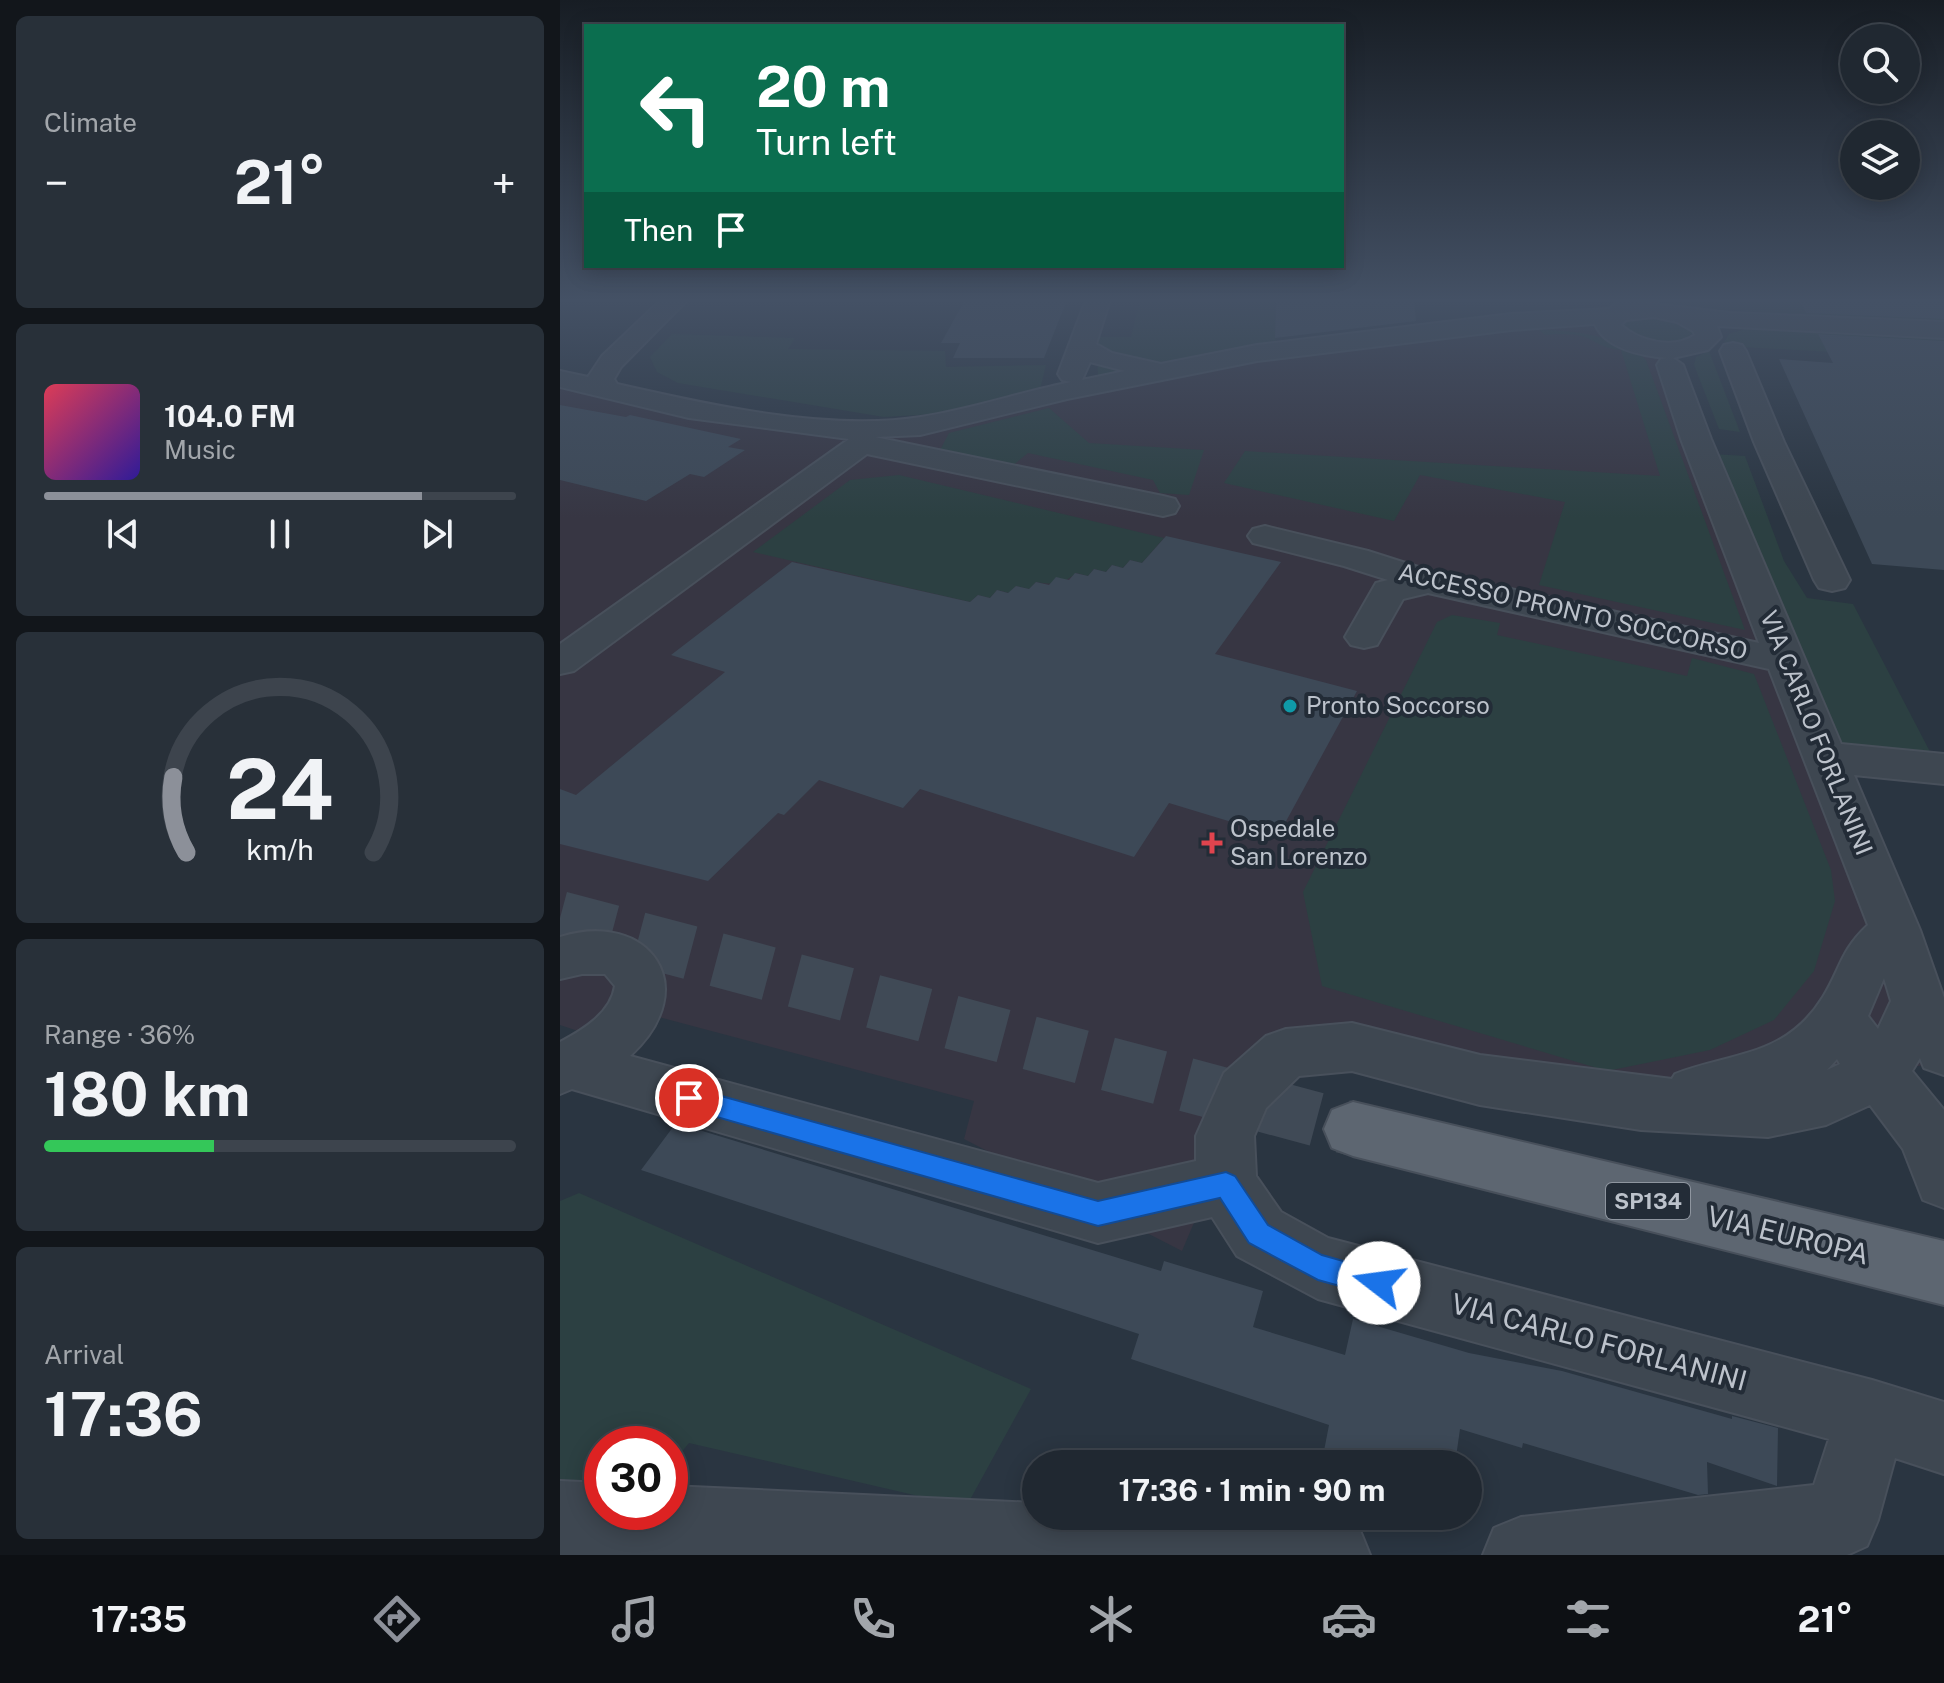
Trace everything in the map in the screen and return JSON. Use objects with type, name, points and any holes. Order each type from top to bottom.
[{"type":"main road","name":"VIA EUROPA","points":[[1353,1129],[1940,1264]]},
{"type":"street","points":[[604,373],[600,379],[607,389]]},
{"type":"street","points":[[1067,391],[1073,373]]},
{"type":"street","points":[[560,662],[853,437],[920,426],[1156,373]]},
{"type":"street","name":"VIA CARLO FORLANINI","points":[[1683,373],[1733,440],[1788,661],[1895,930],[1918,1001],[1944,1051]]},
{"type":"street","points":[[1733,373],[1733,440],[1832,580]]},
{"type":"street","points":[[560,379],[689,409],[853,437],[1163,506]]},
{"type":"street","name":"ACCESSO PRONTO SOCCORSO","points":[[1265,536],[1356,558],[1428,582],[1788,661]]},
{"type":"street","points":[[1364,637],[1389,591],[1428,582]]},
{"type":"street","points":[[1827,757],[1941,772]]},
{"type":"street","points":[[1641,1104],[1754,1079],[1804,1057],[1838,1019],[1868,956],[1895,930]]},
{"type":"street","points":[[560,958],[591,951],[612,954],[628,962],[638,975],[641,991],[634,1011],[620,1032],[599,1051],[566,1067]]},
{"type":"street","points":[[566,1067],[1098,1213],[1226,1184],[1225,1136],[1244,1091],[1286,1053],[1352,1047],[1480,1080],[1641,1104],[1768,1111],[1826,1099],[1880,1072],[1897,1048],[1918,1001]]},
{"type":"street","points":[[1838,1019],[1927,1134],[1944,1179]]},
{"type":"street","name":"VIA CARLO FORLANINI","points":[[1226,1184],[1259,1234],[1318,1267],[1872,1415],[1944,1438]]},
{"type":"street","points":[[1521,1555],[1841,1520],[1872,1415]]},
{"type":"street","points":[[560,1518],[1332,1555]]},
{"type":"shaded area","name":"Ospedale San Lorenzo","points":[[1179,373],[1682,373],[1935,1063],[1661,1113],[1351,1042],[1259,1069],[1182,1251],[964,1139],[974,1101],[655,1016],[629,1048],[560,1025],[560,386],[892,438],[1037,400]]},
{"type":"green space","points":[[658,373],[1044,373],[1040,389],[935,414],[884,417],[678,383]]},
{"type":"green space","points":[[1098,373],[1157,373],[1098,382]]},
{"type":"green space","points":[[1628,373],[1651,373],[1745,630],[1539,585],[1565,502],[1420,475],[1394,521],[1224,483],[1245,451],[1660,476]]},
{"type":"green space","points":[[1697,373],[1717,373],[1740,432],[1719,429]]},
{"type":"green space","points":[[1049,408],[1089,443],[1204,450],[1189,495],[1160,493],[1153,480],[1028,453],[1012,466],[940,450],[949,433]]},
{"type":"green space","points":[[1712,454],[1745,456],[1784,561],[1807,598],[1853,604],[1939,769],[1835,756]]},
{"type":"green space","points":[[899,475],[1164,538],[1142,563],[1130,560],[1123,568],[1112,565],[1106,572],[1094,569],[1088,576],[1076,573],[1057,583],[1036,582],[1029,589],[1016,586],[1009,593],[997,590],[990,598],[978,595],[970,602],[753,552],[850,480]]},
{"type":"green space","points":[[1452,615],[1500,623],[1497,635],[1687,676],[1692,658],[1754,674],[1831,870],[1835,901],[1814,971],[1774,1020],[1710,1050],[1607,1071],[1322,986],[1303,892],[1437,622]]},
{"type":"green space","points":[[579,1193],[1031,1389],[966,1507],[688,1444],[688,1426],[584,1426],[584,1530],[560,1555],[560,1201]]},
{"type":"building","points":[[1785,373],[1944,373],[1944,570],[1872,564]]},
{"type":"building","points":[[560,405],[626,417],[630,415],[741,439],[728,447],[745,450],[704,477],[690,474],[646,501],[560,480]]},
{"type":"building","points":[[1166,536],[1281,562],[1215,654],[1357,691],[1278,836],[1169,803],[1134,857],[920,789],[903,808],[819,780],[784,815],[778,813],[708,881],[560,844],[560,789],[576,795],[725,672],[671,655],[792,562],[970,602],[978,595],[990,598],[997,590],[1008,593],[1016,586],[1029,589],[1036,582],[1049,585],[1056,577],[1069,580],[1075,573],[1088,576],[1094,569],[1106,572],[1112,565],[1123,568],[1130,560],[1142,563]]},
{"type":"building","points":[[676,1123],[1161,1271],[1164,1261],[1263,1291],[1253,1327],[1345,1355],[1353,1319],[1469,1353],[1562,1371],[1732,1419],[1732,1416],[1778,1428],[1777,1486],[1707,1462],[1708,1494],[1698,1495],[1523,1443],[1522,1448],[1460,1429],[1457,1450],[1324,1450],[1329,1425],[1131,1359],[1139,1334],[641,1170]]},
{"type":"tunnel","points":[[560,918],[1353,1129]]},
{"type":"place","name":"Pronto Soccorso","points":[[1290,706]]},
{"type":"place","name":"Ospedale San Lorenzo","points":[[1212,843]]},
{"type":"route","points":[[689,1098],[1098,1213],[1226,1184],[1259,1234],[1318,1267],[1379,1283]]}]
